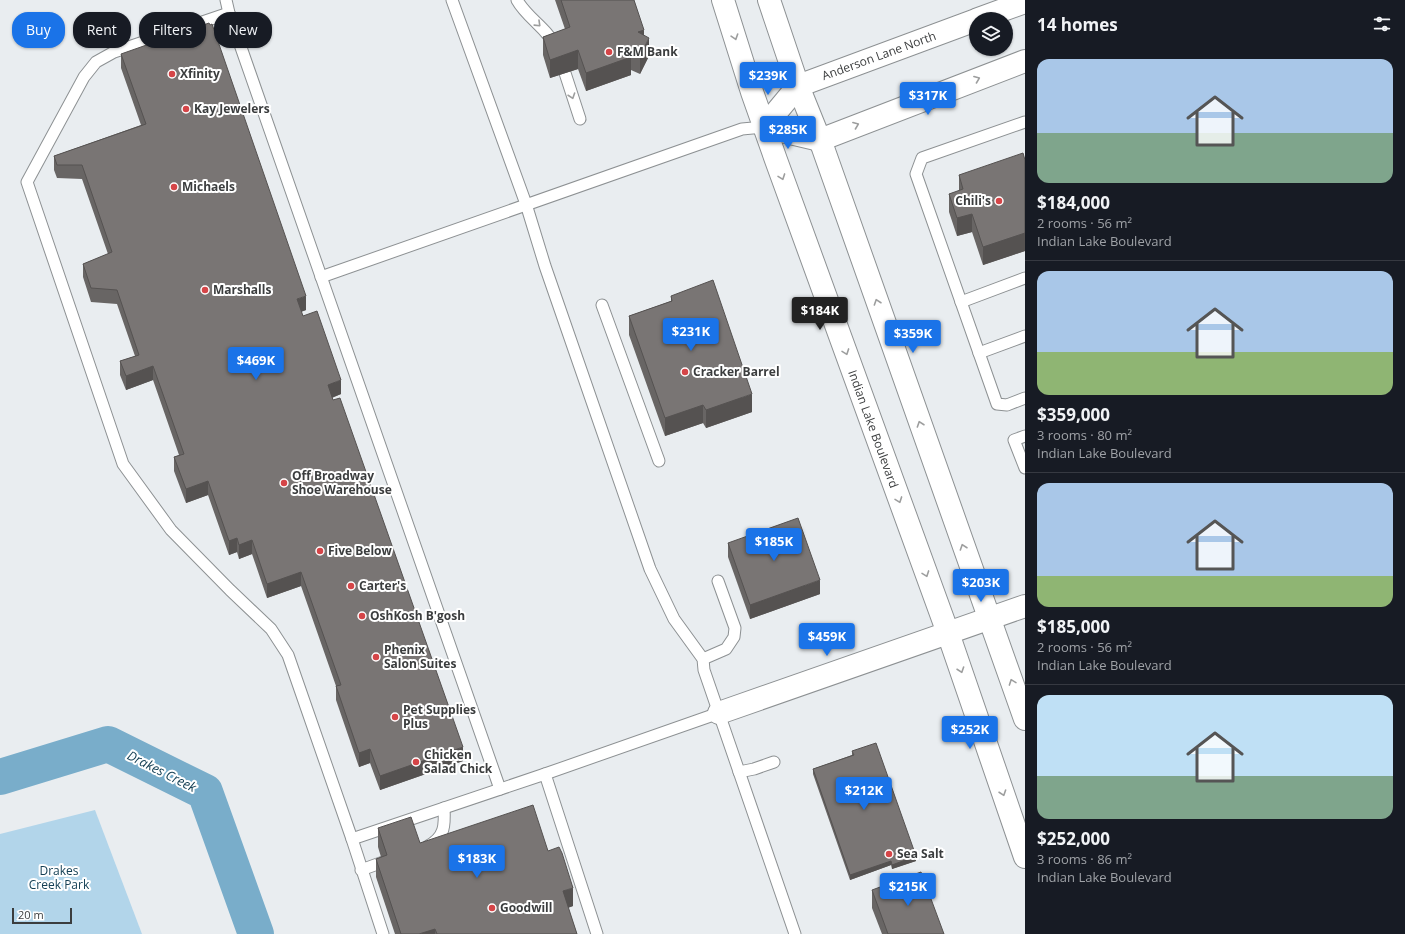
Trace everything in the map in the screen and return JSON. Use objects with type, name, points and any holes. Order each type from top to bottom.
[{"type":"main road","name":"Indian Lake Boulevard","points":[[723,0],[764,127],[948,633],[1025,857]]},
{"type":"main road","points":[[769,0],[798,86],[820,140],[1025,719]]},
{"type":"main road","name":"Anderson Lane North","points":[[997,12],[1025,2]]},
{"type":"main road","name":"Anderson Lane North","points":[[764,127],[798,86],[969,22]]},
{"type":"main road","points":[[764,127],[820,140],[1025,61]]},
{"type":"main road","points":[[719,713],[1025,606]]},
{"type":"lane","points":[[226,0],[228,12]]},
{"type":"lane","points":[[452,0],[526,204],[545,266],[650,569],[674,619],[703,659],[704,670],[795,934]]},
{"type":"lane","points":[[517,0],[523,9],[547,32],[557,50]]},
{"type":"lane","points":[[214,18],[114,52],[96,62],[84,77],[27,182],[123,464],[171,530],[230,590],[272,629],[288,655],[352,839],[383,934]]},
{"type":"lane","points":[[240,48],[500,789]]},
{"type":"lane","points":[[565,73],[580,119]]},
{"type":"lane","points":[[1025,122],[922,158],[916,174],[997,404],[1007,405],[1025,398]]},
{"type":"lane","points":[[321,277],[742,129],[764,127]]},
{"type":"lane","points":[[961,302],[1025,278]]},
{"type":"lane","points":[[602,305],[659,461]]},
{"type":"lane","points":[[979,352],[1025,336]]},
{"type":"lane","points":[[1025,436],[1014,440],[1025,468]]},
{"type":"lane","points":[[703,659],[726,649],[734,637],[735,628],[718,581]]},
{"type":"lane","points":[[352,839],[719,713]]},
{"type":"lane","points":[[739,772],[754,769],[774,762]]},
{"type":"lane","points":[[545,774],[597,934]]},
{"type":"lane","points":[[416,850],[429,846],[437,841],[442,833],[445,822],[444,808]]},
{"type":"lane","points":[[361,870],[383,862]]},
{"type":"green space","name":"Drakes Creek Park","points":[[95,810],[142,934],[0,934],[0,834]]},
{"type":"building","points":[[561,0],[634,0],[644,30],[638,32],[649,38],[640,56],[629,50],[631,57],[586,73],[578,50],[550,60],[543,37],[570,27]]},
{"type":"building","points":[[206,24],[212,24],[214,30],[214,48],[220,48],[306,296],[297,299],[303,316],[317,311],[341,380],[328,385],[333,400],[340,398],[463,747],[380,776],[370,749],[359,753],[336,686],[341,685],[301,572],[267,584],[252,540],[239,545],[237,538],[229,541],[208,481],[186,489],[174,457],[184,454],[153,366],[126,376],[120,361],[139,355],[117,290],[91,288],[83,264],[112,252],[82,165],[57,165],[54,156],[146,124],[121,54],[139,48],[206,48]]},
{"type":"building","points":[[1023,153],[1025,160],[1025,233],[983,247],[972,214],[957,218],[949,194],[963,189],[959,175]]},
{"type":"building","points":[[713,280],[752,394],[706,410],[703,405],[665,418],[629,316],[672,301],[671,296]]},
{"type":"building","points":[[798,518],[820,580],[750,605],[728,543]]},
{"type":"building","points":[[876,743],[916,856],[892,865],[891,861],[850,875],[813,769],[854,755],[852,751]]},
{"type":"building","points":[[533,805],[548,851],[559,847],[562,853],[573,888],[563,891],[577,934],[437,934],[435,929],[419,934],[401,934],[376,859],[387,855],[378,828],[411,817],[420,843]]},
{"type":"building","points":[[921,872],[944,934],[888,934],[872,890]]},
{"type":"waterway","name":"Drakes Creek","points":[[0,777],[108,744],[205,792],[256,934]]},
{"type":"place","name":"F&M Bank","points":[[609,52]]},
{"type":"place","name":"Xfinity","points":[[172,74]]},
{"type":"place","name":"Kay Jewelers","points":[[186,109]]},
{"type":"place","name":"Michaels","points":[[174,187]]},
{"type":"place","name":"Chili's","points":[[999,201]]},
{"type":"place","name":"Marshalls","points":[[205,290]]},
{"type":"place","name":"Cracker Barrel","points":[[685,372]]},
{"type":"place","name":"Off Broadway Shoe Warehouse","points":[[284,483]]},
{"type":"place","name":"Five Below","points":[[320,551]]},
{"type":"place","name":"Carter's","points":[[351,586]]},
{"type":"place","name":"OshKosh B'gosh","points":[[362,616]]},
{"type":"place","name":"Phenix Salon Suites","points":[[376,657]]},
{"type":"place","name":"Pet Supplies Plus","points":[[395,717]]},
{"type":"place","name":"Chicken Salad Chick","points":[[416,762]]},
{"type":"place","name":"Sea Salt","points":[[889,854]]},
{"type":"place","name":"Goodwill","points":[[492,908]]}]
